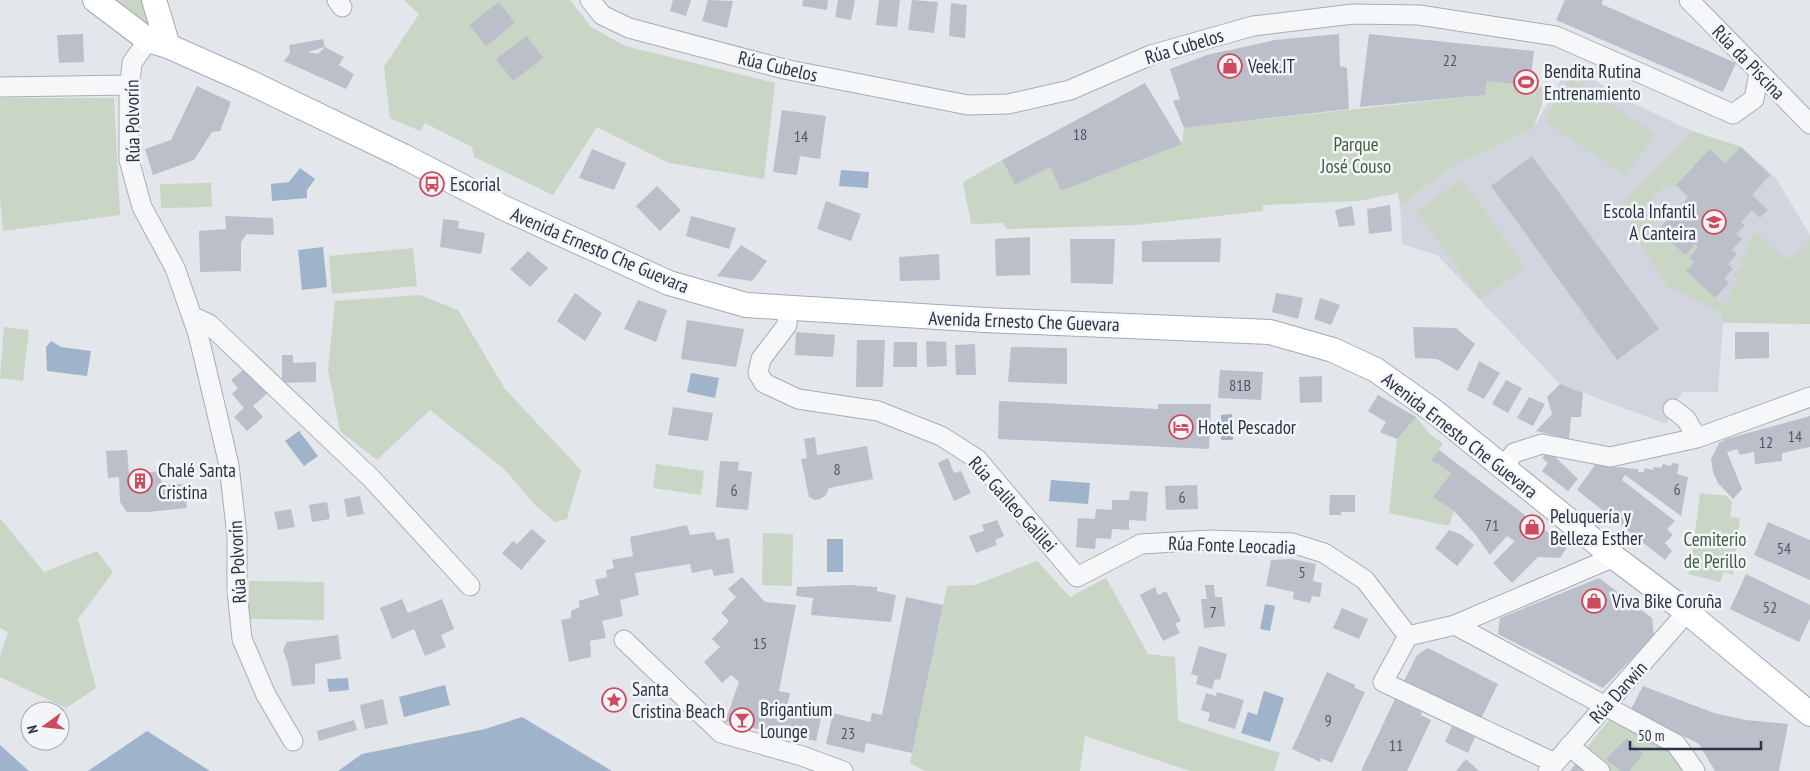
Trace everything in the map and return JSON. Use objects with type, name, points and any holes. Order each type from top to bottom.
[{"type":"main road","name":"Avenida Ernesto Che Guevara","points":[[95,0],[158,43],[247,81],[504,208],[661,279],[746,305],[787,309],[1270,332],[1333,350],[1376,370],[1435,412],[1614,557],[1687,612],[1810,714]]},
{"type":"main road","points":[[154,0],[158,43]]},
{"type":"street","name":"Rúa Cubelos","points":[[590,0],[602,15],[629,28],[784,69],[968,105],[1008,104],[1070,90],[1151,55],[1253,26],[1353,14],[1419,15],[1556,36],[1733,114],[1754,100],[1759,72]]},
{"type":"street","name":"Rúa da Piscina","points":[[1689,0],[1810,124]]},
{"type":"street","name":"Rúa Polvorín","points":[[158,43],[132,63],[129,85],[130,160],[142,207],[175,268],[203,353],[229,465],[237,536],[237,591],[242,639],[266,695],[293,741]]},
{"type":"street","points":[[0,87],[129,85]]},
{"type":"street","name":"Rúa Galileo Galilei","points":[[787,309],[778,326],[778,339],[761,359],[758,373],[764,383],[798,399],[878,411],[941,436],[977,459],[1077,577]]},
{"type":"street","points":[[192,316],[209,324],[372,479],[470,586]]},
{"type":"street","points":[[1503,467],[1514,453],[1542,444],[1610,457],[1697,438],[1810,398]]},
{"type":"street","points":[[1673,408],[1686,419],[1697,438]]},
{"type":"street","name":"Rúa Fonte Leocadia","points":[[1077,577],[1141,544],[1210,540],[1292,543],[1324,553],[1365,580],[1408,636]]},
{"type":"street","points":[[1552,767],[1383,682],[1408,636],[1454,625],[1614,557]]},
{"type":"street","name":"Rúa Darwin","points":[[1552,767],[1687,612]]},
{"type":"street","points":[[1454,625],[1676,744],[1696,771]]},
{"type":"street","points":[[624,640],[721,733],[802,756],[843,771]]},
{"type":"street","points":[[1569,746],[1600,771]]},
{"type":"shaded area","points":[[1570,64],[1622,98],[1692,131],[1741,147],[1776,178],[1810,235],[1810,324],[1723,323],[1718,392],[1682,392],[1666,424],[1560,384],[1437,255],[1402,244],[1400,205],[1458,163],[1533,129]]},
{"type":"green space","points":[[106,0],[142,0],[149,18],[159,33]]},
{"type":"green space","points":[[404,0],[570,0],[591,27],[625,46],[775,83],[764,179],[669,163],[597,127],[553,195],[474,157],[472,147],[425,123],[420,131],[390,118],[384,67],[419,14]]},
{"type":"green space","points":[[1571,78],[1655,134],[1626,176],[1544,121]]},
{"type":"green space","name":"Parque José Couso","points":[[1487,81],[1548,88],[1533,129],[1458,163],[1400,205],[1398,193],[1359,201],[1263,205],[1263,211],[1136,225],[1006,229],[1003,223],[971,224],[963,182],[1002,160],[1015,185],[1050,167],[1061,191],[1182,144],[1184,128],[1485,95]]},
{"type":"green space","points":[[0,98],[114,98],[120,215],[3,231],[0,198]]},
{"type":"green space","points":[[1692,131],[1741,147],[1725,163],[1710,149],[1676,185],[1663,187],[1644,208],[1658,230],[1685,255],[1695,244],[1698,247],[1689,257],[1694,262],[1686,271],[1722,305],[1733,295],[1729,289],[1738,280],[1734,274],[1744,264],[1740,260],[1749,250],[1746,243],[1756,233],[1787,260],[1807,246],[1810,235],[1810,324],[1723,322],[1722,313],[1667,286],[1618,209]]},
{"type":"green space","points":[[1462,179],[1525,268],[1480,299],[1417,211]]},
{"type":"green space","points":[[211,183],[212,207],[161,208],[160,184]]},
{"type":"green space","points":[[413,248],[417,286],[332,294],[329,256]]},
{"type":"green space","points":[[420,295],[458,310],[505,389],[581,470],[567,519],[555,522],[535,505],[504,469],[430,410],[377,460],[340,431],[328,370],[335,301]]},
{"type":"green space","points":[[4,327],[29,330],[23,381],[0,378]]},
{"type":"green space","points":[[1416,417],[1430,434],[1443,444],[1431,460],[1451,473],[1433,497],[1454,511],[1449,526],[1389,513],[1397,439]]},
{"type":"green space","points":[[656,464],[704,471],[701,495],[653,488]]},
{"type":"green space","name":"Cemiterio de Perillo","points":[[1700,493],[1727,496],[1732,502],[1730,517],[1740,518],[1733,575],[1724,572],[1720,582],[1688,574],[1691,565]]},
{"type":"green space","points":[[0,518],[44,572],[97,551],[113,572],[78,619],[96,688],[70,705],[70,701],[51,701],[0,677],[0,657],[8,632],[0,628]]},
{"type":"green space","points":[[763,533],[793,534],[792,586],[762,585]]},
{"type":"green space","points":[[1037,561],[1070,597],[1106,578],[1148,654],[1175,657],[1178,721],[1280,753],[1274,771],[1190,771],[1085,736],[1080,771],[925,771],[910,763],[947,586],[975,585]]},
{"type":"green space","points":[[249,581],[324,582],[324,620],[249,619]]},
{"type":"green space","points":[[1610,719],[1672,752],[1688,771],[1600,771],[1580,756]]},
{"type":"water","points":[[300,168],[315,179],[307,190],[307,198],[272,201],[271,184],[289,182]]},
{"type":"water","points":[[841,170],[869,172],[868,188],[839,186]]},
{"type":"water","points":[[323,247],[327,287],[302,290],[298,250]]},
{"type":"water","points":[[51,341],[61,347],[91,351],[87,376],[47,371],[46,347]]},
{"type":"water","points":[[691,373],[719,378],[715,398],[687,392]]},
{"type":"water","points":[[1232,414],[1233,440],[1221,440],[1221,415]]},
{"type":"water","points":[[299,431],[318,456],[304,466],[285,441]]},
{"type":"water","points":[[1051,480],[1090,483],[1088,504],[1049,501]]},
{"type":"water","points":[[827,539],[843,539],[843,572],[827,572]]},
{"type":"water","points":[[1265,604],[1275,606],[1270,631],[1260,629]]},
{"type":"water","points":[[348,678],[349,690],[329,692],[327,679]]},
{"type":"water","points":[[445,685],[450,705],[404,717],[399,697]]},
{"type":"water","points":[[1264,691],[1284,698],[1270,742],[1241,733],[1248,712],[1257,715]]},
{"type":"water","points":[[522,717],[612,771],[338,771],[362,754],[485,729]]},
{"type":"water","points":[[147,731],[210,771],[88,771]]},
{"type":"water","points":[[0,745],[29,771],[0,771]]},
{"type":"building","points":[[673,0],[691,0],[686,16],[670,11]]},
{"type":"building","points":[[708,0],[733,1],[727,28],[702,21]]},
{"type":"building","points":[[803,0],[828,0],[827,10],[802,6]]},
{"type":"building","points":[[838,0],[855,0],[851,20],[835,17]]},
{"type":"building","points":[[879,0],[900,0],[897,27],[876,25]]},
{"type":"building","points":[[912,0],[938,2],[934,33],[908,30]]},
{"type":"building","points":[[1565,0],[1603,0],[1601,4],[1736,63],[1723,92],[1556,20]]},
{"type":"building","points":[[499,2],[515,23],[486,46],[469,25]]},
{"type":"building","points":[[951,3],[967,5],[965,38],[949,36]]},
{"type":"building","points":[[83,34],[84,62],[59,63],[57,35]]},
{"type":"building","points":[[1339,34],[1340,66],[1347,68],[1349,109],[1184,128],[1173,101],[1180,99],[1170,69],[1207,55],[1275,40]]},
{"type":"building","points":[[1369,34],[1534,51],[1530,86],[1487,81],[1485,95],[1360,107]]},
{"type":"building","points":[[527,36],[543,58],[513,81],[496,59]]},
{"type":"building","points":[[323,39],[325,47],[344,57],[339,65],[354,74],[346,89],[284,61],[290,53],[289,45]],"holes":[[[325,47],[318,54],[308,52]]]},
{"type":"building","points":[[1145,83],[1182,144],[1061,191],[1050,167],[1015,185],[1002,160]]},
{"type":"building","points":[[197,86],[231,102],[220,131],[212,132],[194,160],[153,175],[145,149],[171,140]]},
{"type":"building","points":[[782,110],[826,116],[820,159],[800,156],[797,175],[773,172]]},
{"type":"building","points":[[1741,147],[1770,175],[1752,195],[1768,210],[1760,218],[1752,210],[1741,222],[1745,225],[1736,234],[1742,239],[1732,250],[1737,254],[1728,264],[1733,269],[1724,278],[1729,283],[1715,298],[1686,271],[1694,262],[1689,258],[1698,247],[1695,244],[1685,255],[1658,230],[1688,197],[1676,185],[1710,149],[1725,163]]},
{"type":"building","points":[[592,149],[626,163],[614,190],[579,178]]},
{"type":"building","points":[[1532,156],[1659,329],[1617,360],[1491,186]]},
{"type":"building","points":[[657,186],[681,210],[660,231],[636,206]]},
{"type":"building","points":[[826,201],[861,214],[851,241],[817,229]]},
{"type":"building","points":[[1390,205],[1392,231],[1369,234],[1367,209]]},
{"type":"building","points":[[1352,206],[1355,225],[1339,227],[1335,210]]},
{"type":"building","points":[[225,216],[273,218],[274,235],[247,234],[241,242],[241,271],[200,272],[199,231],[226,229]]},
{"type":"building","points":[[691,216],[736,228],[729,249],[686,236]]},
{"type":"building","points":[[443,219],[459,221],[458,228],[485,233],[481,254],[440,247]]},
{"type":"building","points":[[1030,237],[1030,275],[996,276],[995,239]]},
{"type":"building","points":[[1221,238],[1220,262],[1142,262],[1142,241]]},
{"type":"building","points":[[1070,239],[1115,239],[1113,284],[1071,283]]},
{"type":"building","points":[[741,245],[767,261],[752,281],[717,276]]},
{"type":"building","points":[[528,251],[548,268],[530,287],[510,269]]},
{"type":"building","points":[[939,254],[940,280],[900,281],[899,257]]},
{"type":"building","points":[[575,293],[602,313],[585,341],[557,321]]},
{"type":"building","points":[[1276,293],[1303,298],[1298,319],[1272,312]]},
{"type":"building","points":[[1320,298],[1340,305],[1331,325],[1314,319]]},
{"type":"building","points":[[638,300],[667,310],[656,342],[624,329]]},
{"type":"building","points":[[687,320],[744,329],[736,367],[681,359]]},
{"type":"building","points":[[1413,327],[1456,328],[1475,344],[1458,371],[1437,359],[1415,358]]},
{"type":"building","points":[[796,332],[835,335],[833,357],[795,355]]},
{"type":"building","points":[[1735,332],[1769,332],[1769,358],[1735,359]]},
{"type":"building","points":[[857,340],[885,340],[883,387],[856,387]]},
{"type":"building","points":[[926,341],[946,342],[947,366],[927,367]]},
{"type":"building","points":[[894,342],[917,342],[917,367],[893,367]]},
{"type":"building","points":[[975,344],[976,375],[956,375],[955,345]]},
{"type":"building","points":[[1011,347],[1067,348],[1067,384],[1008,382]]},
{"type":"building","points":[[282,355],[293,355],[293,363],[316,362],[316,382],[282,383]]},
{"type":"building","points":[[1479,361],[1500,373],[1484,399],[1467,390]]},
{"type":"building","points":[[248,366],[270,391],[253,406],[263,417],[247,431],[234,417],[244,408],[232,394],[238,388],[231,380]]},
{"type":"building","points":[[1220,370],[1263,372],[1261,400],[1218,398]]},
{"type":"building","points":[[1322,376],[1322,402],[1300,403],[1299,377]]},
{"type":"building","points":[[1506,380],[1522,388],[1508,413],[1492,404]]},
{"type":"building","points":[[1560,384],[1583,393],[1581,417],[1571,417],[1569,439],[1536,431],[1552,414],[1547,397]]},
{"type":"building","points":[[1378,395],[1416,417],[1397,439],[1380,432],[1386,422],[1368,411]]},
{"type":"building","points":[[1529,397],[1545,404],[1533,426],[1517,418]]},
{"type":"building","points":[[999,401],[1158,409],[1158,404],[1211,404],[1209,449],[998,439]]},
{"type":"building","points":[[673,407],[713,413],[708,441],[668,435]]},
{"type":"building","points":[[1810,416],[1810,447],[1782,453],[1782,461],[1755,464],[1754,452],[1740,455],[1737,449],[1727,452],[1742,489],[1733,499],[1718,483],[1713,472],[1711,459],[1719,443],[1726,439]]},
{"type":"building","points":[[815,437],[817,455],[867,446],[873,479],[829,488],[826,495],[820,499],[815,500],[809,497],[801,459],[807,458],[804,439]]},
{"type":"building","name":"Chalé Santa Cristina","points":[[127,450],[129,475],[160,471],[162,485],[185,484],[187,508],[127,512],[120,502],[119,477],[108,478],[106,451]]},
{"type":"building","points":[[1439,450],[1567,547],[1560,558],[1538,557],[1512,583],[1493,563],[1515,541],[1507,536],[1490,555],[1475,534],[1454,511],[1433,497],[1451,473],[1431,460]]},
{"type":"building","points":[[1549,451],[1578,479],[1568,491],[1542,471],[1548,463],[1542,458]]},
{"type":"building","points":[[948,458],[954,473],[961,471],[971,493],[954,501],[938,463]]},
{"type":"building","points":[[720,461],[739,462],[738,470],[752,472],[748,510],[716,507]]},
{"type":"building","points":[[1672,463],[1679,464],[1677,474],[1688,477],[1681,516],[1625,475],[1622,480],[1675,521],[1667,529],[1673,535],[1665,543],[1672,551],[1665,560],[1577,490],[1595,465],[1638,469],[1638,472],[1644,472],[1644,468],[1653,470],[1653,467],[1661,468],[1663,464],[1671,466]]},
{"type":"building","points":[[1197,485],[1198,509],[1166,510],[1165,486]]},
{"type":"building","points":[[1130,491],[1148,492],[1146,521],[1129,520],[1129,530],[1112,529],[1111,539],[1096,538],[1095,549],[1076,547],[1078,518],[1095,519],[1096,509],[1112,510],[1112,500],[1129,500]]},
{"type":"building","points":[[1330,495],[1355,495],[1355,512],[1341,512],[1341,515],[1329,515]]},
{"type":"building","points":[[360,496],[364,514],[347,517],[344,499]]},
{"type":"building","points":[[327,502],[330,519],[312,522],[309,505]]},
{"type":"building","points":[[291,509],[295,527],[278,530],[274,512]]},
{"type":"building","points":[[997,520],[1004,536],[995,540],[997,545],[976,553],[969,536],[984,531],[982,525]]},
{"type":"building","points":[[1768,522],[1810,540],[1810,580],[1754,555]]},
{"type":"building","points":[[687,525],[690,535],[714,532],[717,540],[729,538],[734,573],[714,576],[712,569],[692,573],[690,564],[635,573],[639,595],[620,600],[623,616],[602,621],[606,638],[590,641],[591,657],[569,662],[561,620],[571,618],[571,611],[580,607],[578,601],[599,595],[595,580],[607,577],[606,570],[614,568],[612,560],[633,556],[630,537]]},
{"type":"building","points":[[532,529],[546,541],[521,570],[502,553],[513,541],[517,544]]},
{"type":"building","points":[[1449,530],[1460,534],[1474,545],[1457,566],[1435,548]]},
{"type":"building","points":[[1292,559],[1316,564],[1313,581],[1322,583],[1320,597],[1312,596],[1310,603],[1293,599],[1294,592],[1266,586],[1271,560]]},
{"type":"building","points":[[1746,574],[1810,605],[1810,618],[1799,642],[1730,609]]},
{"type":"building","points":[[742,577],[765,602],[796,605],[779,691],[790,693],[787,706],[822,714],[816,741],[725,722],[739,682],[731,675],[722,683],[704,662],[720,647],[712,639],[729,621],[721,613],[736,597],[728,589]]},
{"type":"building","points":[[1599,578],[1652,618],[1654,636],[1603,688],[1498,634],[1500,618]]},
{"type":"building","points":[[850,585],[877,587],[877,591],[896,595],[891,622],[811,615],[813,598],[796,596],[797,587]]},
{"type":"building","points":[[1205,585],[1214,585],[1215,597],[1222,597],[1225,626],[1204,628],[1201,599],[1207,599]]},
{"type":"building","points":[[1155,587],[1158,595],[1166,591],[1181,621],[1175,624],[1180,633],[1163,641],[1140,595]]},
{"type":"building","points":[[906,597],[943,605],[912,753],[866,743],[864,753],[826,744],[833,713],[870,722],[872,713],[882,715]]},
{"type":"building","points":[[402,599],[408,613],[442,599],[454,629],[441,635],[446,647],[425,656],[414,629],[392,639],[380,608]]},
{"type":"building","points":[[1342,608],[1368,619],[1359,639],[1333,628]]},
{"type":"building","points":[[338,635],[341,659],[315,664],[315,684],[292,686],[283,650],[287,642]]},
{"type":"building","points":[[1199,646],[1227,654],[1220,680],[1215,679],[1212,689],[1196,684],[1198,676],[1191,674]]},
{"type":"building","points":[[1428,648],[1498,684],[1479,723],[1402,685],[1417,655]]},
{"type":"building","points":[[1327,672],[1355,685],[1355,688],[1365,692],[1332,763],[1321,758],[1320,762],[1292,749]]},
{"type":"building","points":[[1643,686],[1714,713],[1746,720],[1788,724],[1779,771],[1715,771],[1699,744],[1631,709]]},
{"type":"building","points":[[1217,692],[1244,700],[1235,729],[1208,721],[1210,713],[1201,710],[1206,693],[1216,696]]},
{"type":"building","points":[[383,699],[388,724],[365,729],[360,705]]},
{"type":"building","points":[[1395,699],[1422,712],[1421,715],[1431,720],[1407,771],[1361,771]]},
{"type":"building","points":[[354,720],[357,730],[319,741],[317,731]]},
{"type":"building","points":[[1452,726],[1475,737],[1468,753],[1445,742]]},
{"type":"building","points":[[1627,738],[1643,754],[1629,771],[1621,771],[1606,759]]},
{"type":"building","points":[[1466,759],[1479,771],[1456,771]]},
{"type":"building","points":[[1577,762],[1587,771],[1570,771]]},
{"type":"place","name":"Veek.IT","points":[[1230,66]]},
{"type":"place","name":"Bendita Rutina Entrenamiento","points":[[1526,82]]},
{"type":"place","name":"Escorial","points":[[432,184]]},
{"type":"place","name":"Escola Infantil A Canteira","points":[[1714,222]]},
{"type":"place","name":"Hotel Pescador","points":[[1181,427]]},
{"type":"place","name":"Chalé Santa Cristina","points":[[140,481]]},
{"type":"place","name":"Peluquería y Belleza Esther","points":[[1532,527]]},
{"type":"place","name":"Viva Bike Coruña","points":[[1594,601]]},
{"type":"place","name":"Santa Cristina Beach","points":[[614,700]]},
{"type":"place","name":"Brigantium Lounge","points":[[742,720]]}]
